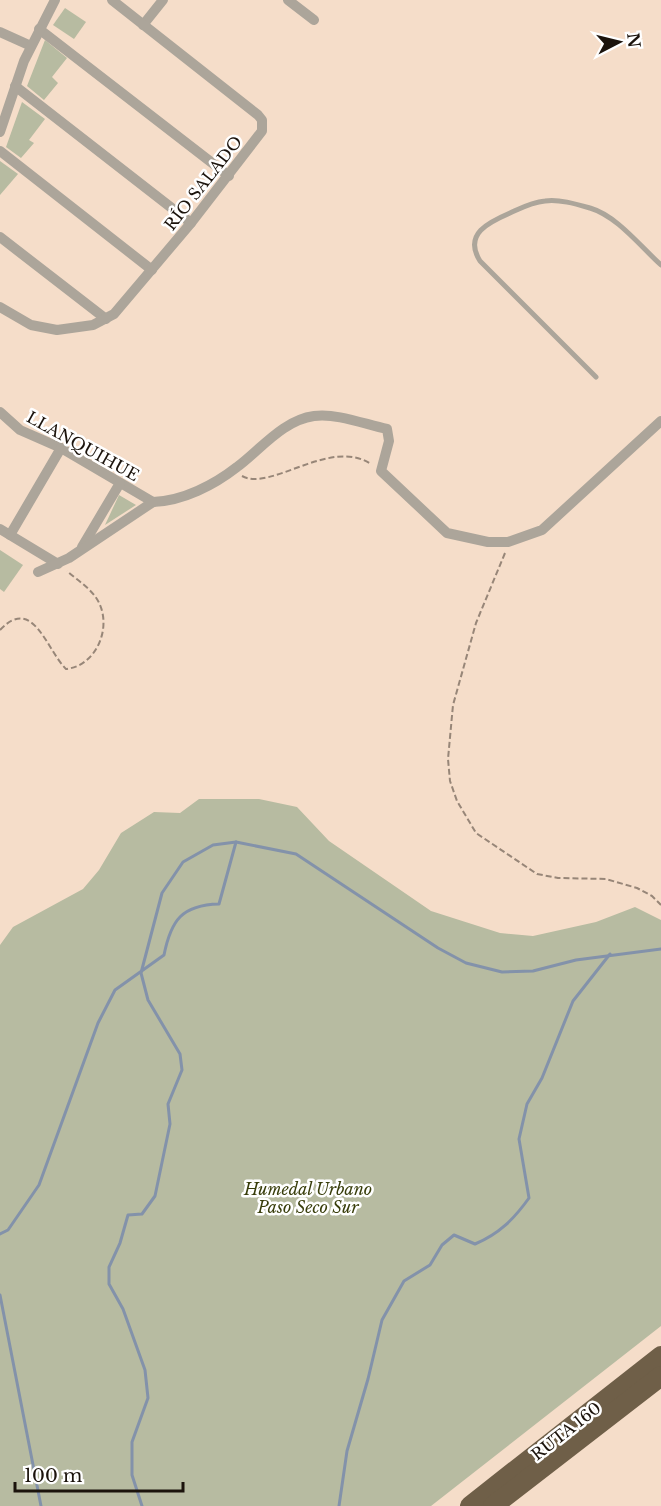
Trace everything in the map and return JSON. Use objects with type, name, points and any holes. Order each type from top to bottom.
[{"type":"highway","name":"RUTA 160","points":[[470,1506],[661,1356]]},
{"type":"highway","name":"RUTA 160","points":[[493,1506],[661,1376]]},
{"type":"street","points":[[0,132],[31,45],[55,0]]},
{"type":"street","name":"RÍO SALADO","points":[[0,307],[22,321],[48,330],[74,330],[106,319],[121,308],[259,137],[262,120],[112,0]]},
{"type":"street","points":[[143,25],[163,0]]},
{"type":"street","points":[[288,0],[314,20]]},
{"type":"street","points":[[39,29],[229,176]]},
{"type":"street","points":[[0,32],[31,45]]},
{"type":"street","points":[[15,86],[191,223]]},
{"type":"street","points":[[0,152],[152,270]]},
{"type":"street","points":[[0,237],[106,319]]},
{"type":"street","name":"LLANQUIHUE","points":[[0,412],[20,430],[61,448],[153,502]]},
{"type":"street","points":[[38,572],[80,551],[153,502],[186,496],[238,467],[263,444],[307,418],[329,417],[387,429],[389,441],[381,471],[447,533],[488,542],[508,542],[542,530],[661,421]]},
{"type":"street","points":[[10,535],[61,448]]},
{"type":"street","points":[[80,551],[120,483]]},
{"type":"street","points":[[0,529],[58,564]]},
{"type":"lane","points":[[596,377],[480,261],[475,250],[478,232],[489,222],[533,203],[562,201],[592,208],[607,216],[661,265]]},
{"type":"path","points":[[238,467],[238,474],[247,479],[258,479],[304,464],[342,456],[358,456],[381,471]]},
{"type":"path","points":[[508,542],[501,566],[476,622],[453,705],[448,759],[450,781],[457,801],[476,833],[537,874],[558,879],[606,879],[637,888],[652,896],[661,905]]},
{"type":"path","points":[[0,630],[10,620],[23,618],[35,624],[54,657],[66,669],[77,668],[87,663],[99,646],[103,621],[100,605],[92,593],[58,564]]},
{"type":"green space","points":[[65,8],[86,22],[74,39],[53,25]]},
{"type":"green space","points":[[45,40],[67,58],[52,77],[58,83],[44,100],[27,86]]},
{"type":"green space","points":[[22,102],[45,119],[29,140],[34,143],[21,158],[6,147]]},
{"type":"green space","points":[[0,161],[18,174],[0,195]]},
{"type":"green space","points":[[119,495],[136,505],[105,525]]},
{"type":"green space","points":[[0,550],[23,565],[4,592],[0,589]]},
{"type":"green space","name":"Humedal Urbano Paso Seco Sur","points":[[199,799],[259,799],[297,807],[329,841],[431,911],[500,933],[533,936],[596,922],[635,907],[661,920],[661,1326],[431,1506],[0,1506],[0,945],[13,927],[83,889],[99,870],[121,833],[154,812],[180,813]]},
{"type":"waterway","points":[[0,1234],[8,1230],[39,1185],[98,1023],[115,990],[164,955],[170,932],[187,911],[196,907],[219,904],[236,842]]},
{"type":"waterway","points":[[142,1506],[132,1475],[132,1442],[148,1398],[145,1370],[123,1309],[109,1284],[109,1267],[120,1243],[128,1215],[142,1214],[155,1196],[170,1124],[168,1104],[182,1070],[180,1054],[148,1000],[141,973],[162,893],[183,862],[213,845],[236,842],[296,854],[438,948],[466,963],[502,972],[533,971],[576,960],[661,949]]},
{"type":"waterway","points":[[339,1506],[347,1451],[382,1320],[404,1281],[430,1265],[442,1245],[454,1235],[475,1244],[484,1240],[518,1213],[529,1198],[519,1139],[527,1104],[542,1078],[573,1001],[610,954]]},
{"type":"waterway","points":[[0,1295],[41,1506]]}]
